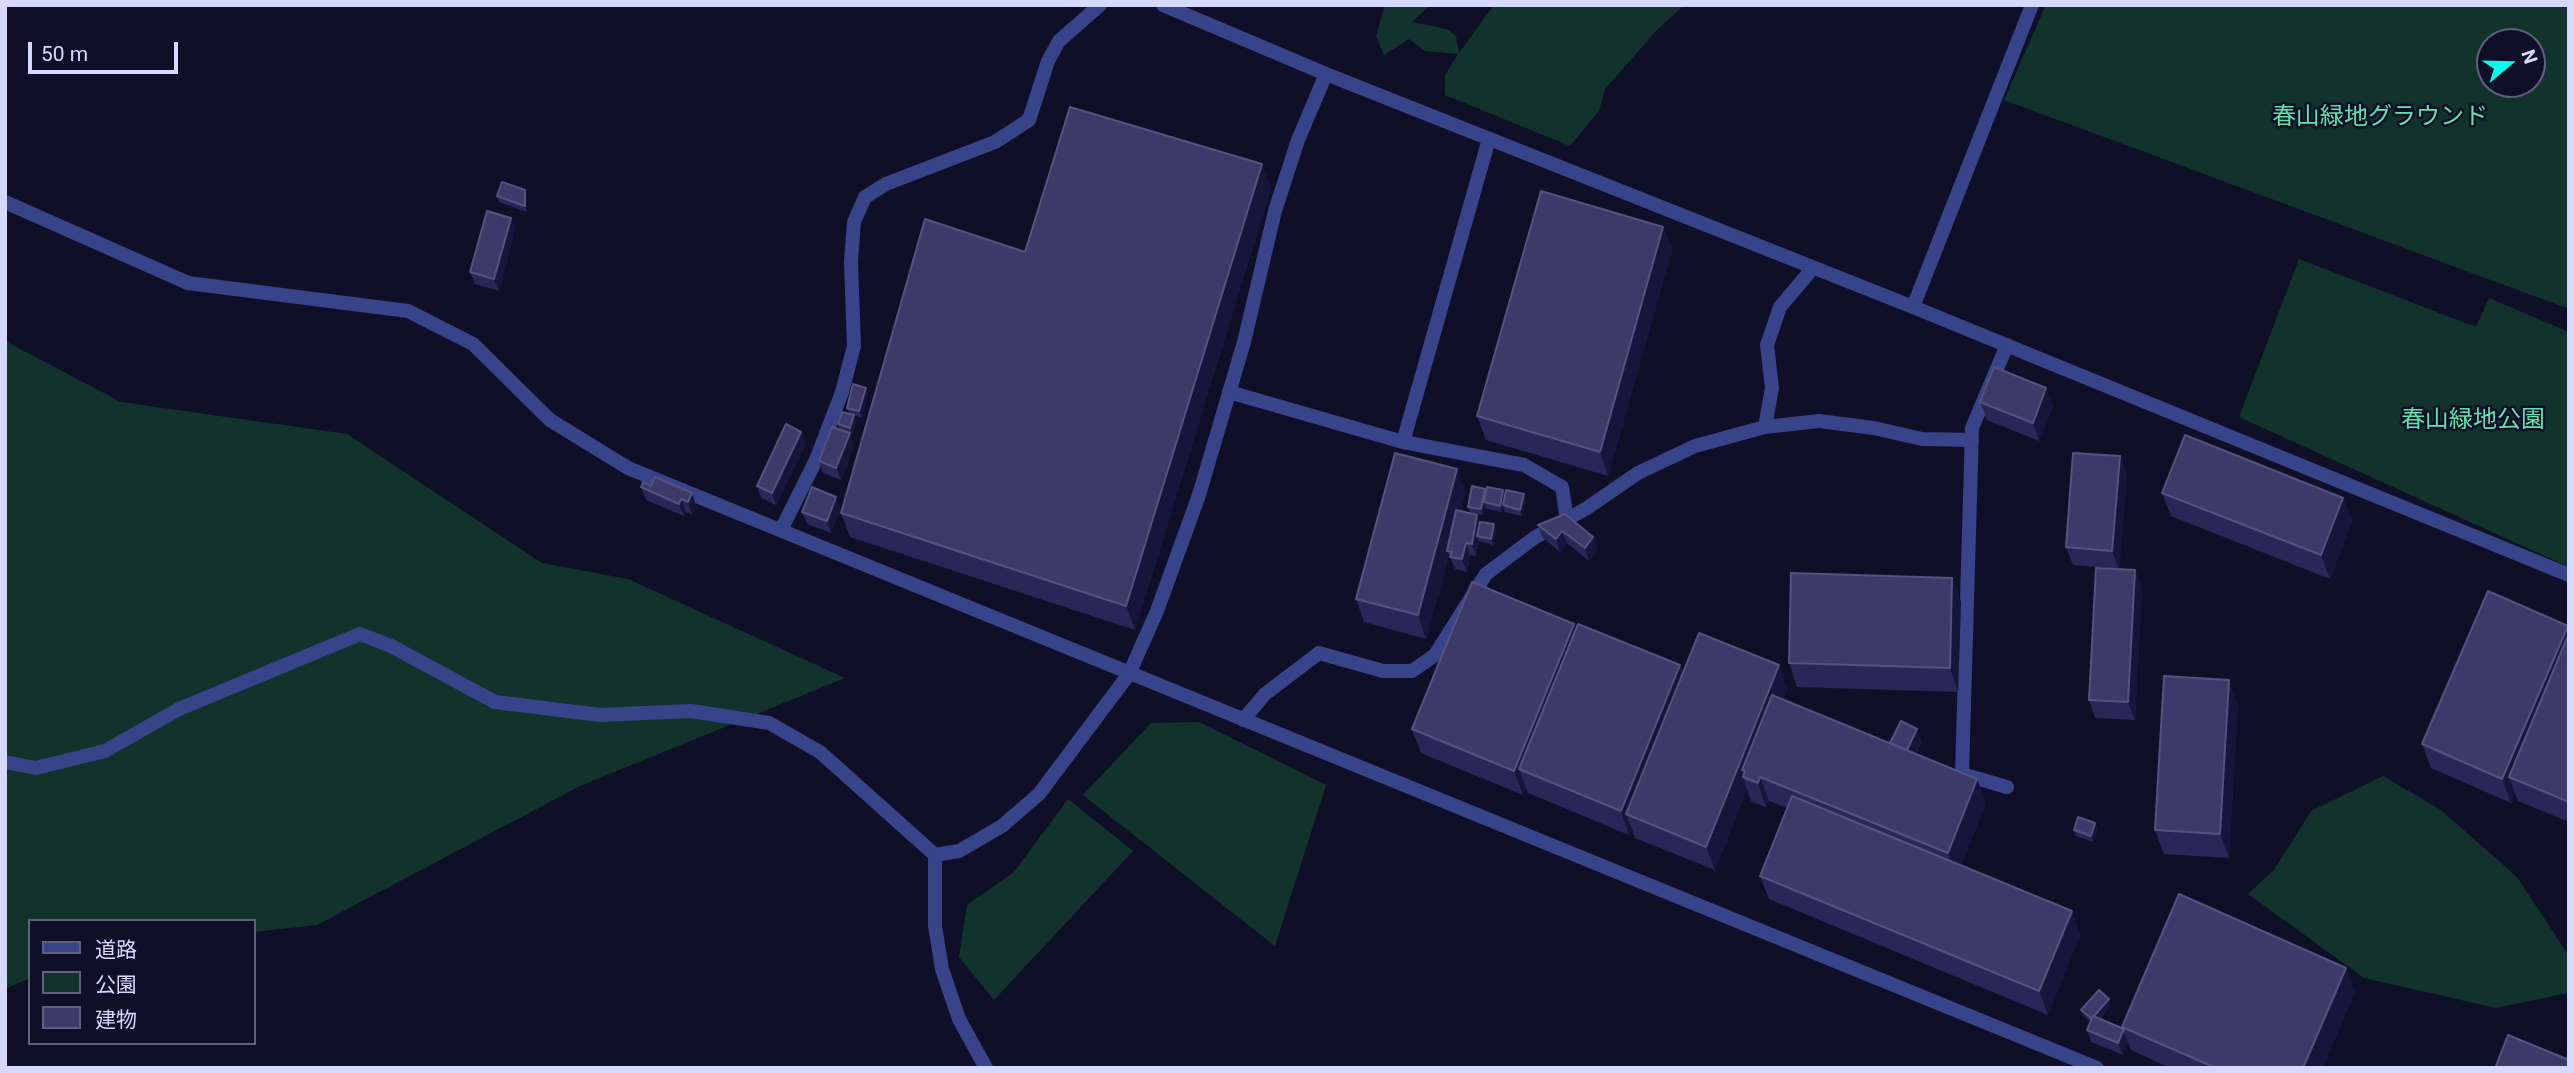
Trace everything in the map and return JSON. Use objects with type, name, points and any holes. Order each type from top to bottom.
[{"type":"street","points":[[781,530],[816,460],[842,392],[854,346],[851,261],[853,222],[865,197],[886,184],[995,142],[1029,120],[1048,61],[1059,41],[1100,5]]},
{"type":"street","points":[[1163,5],[1326,74],[1913,307],[2569,575]]},
{"type":"street","points":[[1913,307],[2032,5]]},
{"type":"street","points":[[934,855],[959,851],[1002,827],[1038,794],[1129,674],[1157,611],[1199,495],[1229,392],[1275,211],[1298,140],[1326,74]]},
{"type":"street","points":[[1403,442],[1489,139]]},
{"type":"street","points":[[5,202],[188,283],[408,311],[473,344],[550,420],[628,468],[2097,1068]]},
{"type":"street","points":[[1765,427],[1772,388],[1767,345],[1780,307],[1813,268]]},
{"type":"street","points":[[2007,345],[1972,428],[1962,774],[2007,787]]},
{"type":"street","points":[[1229,392],[1403,442],[1524,465],[1562,487],[1567,520]]},
{"type":"street","points":[[1243,720],[1265,694],[1319,653],[1383,671],[1412,671],[1435,655],[1486,574],[1534,538],[1567,520],[1638,473],[1695,446],[1765,427],[1819,421],[1874,428],[1922,439],[1972,440]]},
{"type":"street","points":[[5,762],[36,768],[104,751],[179,709],[360,634],[391,646],[495,702],[600,715],[691,711],[769,723],[820,752],[934,855],[935,926],[942,969],[959,1019],[986,1068]]},
{"type":"green space","points":[[1385,5],[1430,5],[1412,22],[1447,29],[1456,36],[1459,53],[1494,5],[1684,5],[1657,30],[1605,89],[1599,111],[1570,146],[1445,95],[1445,75],[1458,54],[1425,51],[1409,39],[1384,55],[1376,36]]},
{"type":"green space","name":"春山緑地グラウンド","points":[[2046,5],[2569,5],[2569,309],[2004,100]]},
{"type":"green space","name":"春山緑地公園","points":[[2299,259],[2476,327],[2489,298],[2569,332],[2569,567],[2239,417]]},
{"type":"green space","points":[[5,341],[121,402],[347,434],[542,563],[628,579],[845,678],[580,786],[317,925],[256,932],[256,919],[28,919],[28,979],[5,989]]},
{"type":"green space","points":[[1199,722],[1326,785],[1275,946],[1083,795],[1151,723]]},
{"type":"green space","points":[[2383,776],[2441,810],[2517,877],[2569,956],[2568,993],[2496,1008],[2364,978],[2248,894],[2274,870],[2311,811]]},
{"type":"green space","points":[[1068,799],[1133,851],[994,1000],[959,957],[967,905],[1014,872]]},
{"type":"building","points":[[1070,107],[1262,164],[1126,606],[841,513],[925,219],[1025,252]]},
{"type":"building","points":[[502,182],[525,190],[525,206],[497,196]]},
{"type":"building","points":[[1541,191],[1663,227],[1600,452],[1477,416]]},
{"type":"building","points":[[487,211],[511,218],[494,279],[470,272]]},
{"type":"building","points":[[1994,367],[2046,388],[2033,423],[1980,402]]},
{"type":"building","points":[[853,384],[866,388],[859,411],[847,408]]},
{"type":"building","points":[[842,412],[854,415],[850,428],[838,424]]},
{"type":"building","points":[[786,424],[801,432],[772,493],[757,486]]},
{"type":"building","points":[[832,427],[850,433],[836,468],[819,461]]},
{"type":"building","points":[[2185,435],[2343,498],[2321,555],[2162,493]]},
{"type":"building","points":[[1395,453],[1457,469],[1418,615],[1356,599]]},
{"type":"building","points":[[2073,453],[2120,456],[2112,551],[2066,547]]},
{"type":"building","points":[[655,477],[692,493],[688,502],[681,499],[679,504],[641,487],[643,482],[651,486]]},
{"type":"building","points":[[1472,486],[1485,489],[1481,509],[1468,507]]},
{"type":"building","points":[[812,487],[836,497],[827,521],[802,512]]},
{"type":"building","points":[[1487,487],[1503,490],[1500,506],[1484,502]]},
{"type":"building","points":[[1506,490],[1524,494],[1520,510],[1503,505]]},
{"type":"building","points":[[1456,510],[1477,515],[1472,544],[1466,543],[1462,559],[1450,557],[1452,552],[1447,551]]},
{"type":"building","points":[[1565,514],[1593,537],[1585,548],[1562,531],[1556,539],[1538,525]]},
{"type":"building","points":[[1480,522],[1494,524],[1491,539],[1477,536]]},
{"type":"building","points":[[2096,568],[2135,570],[2128,702],[2089,700]]},
{"type":"building","points":[[1791,573],[1952,578],[1950,668],[1789,663]]},
{"type":"building","points":[[1472,582],[1574,624],[1514,771],[1412,729]]},
{"type":"building","points":[[2488,591],[2568,626],[2502,779],[2422,744]]},
{"type":"building","points":[[1578,624],[1680,665],[1621,811],[1519,769]]},
{"type":"building","points":[[1699,633],[1779,665],[1706,847],[1626,814]]},
{"type":"building","points":[[2569,633],[2569,802],[2509,777]]},
{"type":"building","points":[[2164,676],[2229,680],[2220,834],[2155,830]]},
{"type":"building","points":[[1772,695],[1977,779],[1948,853],[1760,777],[1758,783],[1743,777],[1745,771],[1742,770]]},
{"type":"building","points":[[1901,721],[1917,729],[1907,750],[1890,743]]},
{"type":"building","points":[[1792,796],[2072,911],[2039,991],[1760,876]]},
{"type":"building","points":[[2078,817],[2095,823],[2091,836],[2074,830]]},
{"type":"building","points":[[2179,894],[2346,968],[2303,1068],[2216,1068],[2122,1027]]},
{"type":"building","points":[[2099,990],[2109,999],[2092,1019],[2081,1010]]},
{"type":"building","points":[[2093,1016],[2124,1029],[2118,1043],[2087,1030]]},
{"type":"building","points":[[2508,1035],[2569,1060],[2569,1068],[2495,1068]]}]
